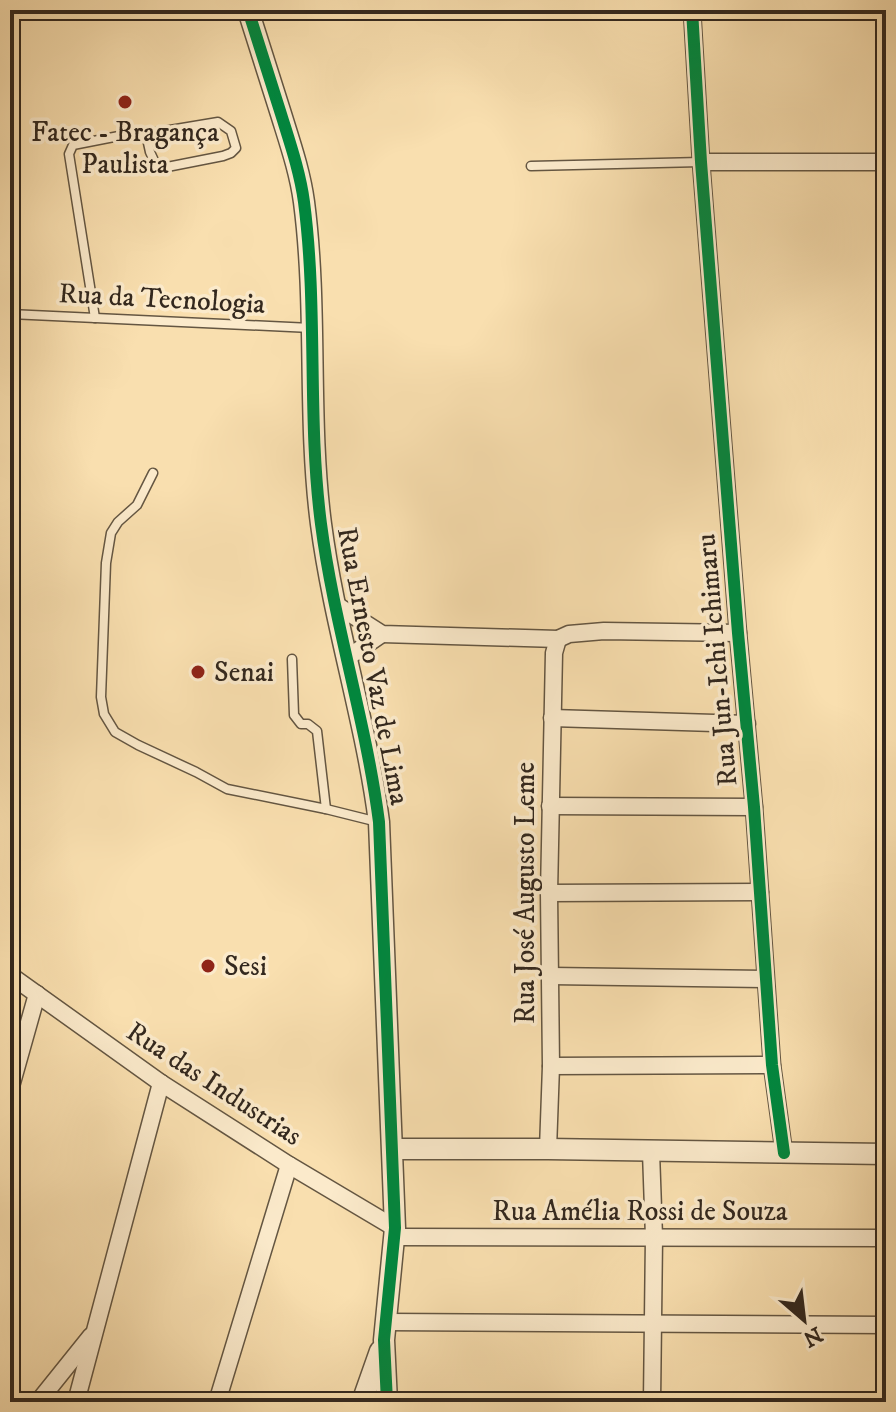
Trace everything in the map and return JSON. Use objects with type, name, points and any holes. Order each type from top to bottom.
[{"type":"street","name":"Rua Ernesto Vaz de Lima","points":[[248,10],[296,163],[304,199],[312,328],[313,421],[321,524],[379,822],[394,1233],[385,1331]]},
{"type":"street","name":"Rua Jun-Ichi Ichimaru","points":[[692,10],[701,162],[754,807],[765,979],[784,1153]]},
{"type":"street","points":[[701,162],[886,162]]},
{"type":"street","points":[[335,604],[382,634],[558,639],[569,634],[604,631],[738,633]]},
{"type":"street","points":[[347,658],[382,634]]},
{"type":"street","name":"Rua José Augusto Leme","points":[[548,1149],[551,1066],[550,806],[554,653],[558,639]]},
{"type":"street","points":[[552,718],[747,724]]},
{"type":"street","points":[[550,806],[754,807]]},
{"type":"street","points":[[549,893],[760,892]]},
{"type":"street","name":"Rua das Industrias","points":[[10,975],[161,1083],[394,1233]]},
{"type":"street","points":[[551,976],[765,979]]},
{"type":"street","points":[[10,1090],[37,994]]},
{"type":"street","points":[[551,1066],[772,1065]]},
{"type":"street","points":[[76,1402],[161,1083]]},
{"type":"street","points":[[393,1149],[886,1154]]},
{"type":"street","points":[[651,1152],[654,1237],[652,1402]]},
{"type":"street","points":[[217,1402],[289,1165]]},
{"type":"street","name":"Rua Amélia Rossi de Souza","points":[[394,1233],[886,1238]]},
{"type":"street","points":[[385,1331],[653,1324],[886,1325]]},
{"type":"street","points":[[362,1402],[385,1331]]},
{"type":"street","points":[[385,1331],[387,1402]]},
{"type":"street","points":[[38,1402],[95,1332]]},
{"type":"lane","points":[[95,318],[69,154],[73,145],[218,122],[231,131],[236,148],[223,156],[162,168],[153,161],[146,134]]},
{"type":"lane","points":[[531,166],[701,162]]},
{"type":"lane","name":"Rua da Tecnologia","points":[[10,314],[312,328]]},
{"type":"lane","points":[[153,473],[137,505],[111,533],[106,563],[101,697],[104,714],[115,732],[227,789],[379,822]]},
{"type":"lane","points":[[292,659],[294,715],[301,724],[308,724],[317,731],[326,809]]},
{"type":"cycle path","points":[[248,10],[302,191],[311,282],[314,444],[321,524],[379,822],[395,1228],[384,1340],[387,1402]]},
{"type":"cycle path","points":[[692,10],[701,162],[772,1065],[784,1153]]},
{"type":"place","name":"Fatec - Bragança Paulista","points":[[125,102]]},
{"type":"place","name":"Senai","points":[[198,672]]},
{"type":"place","name":"Sesi","points":[[208,966]]}]
